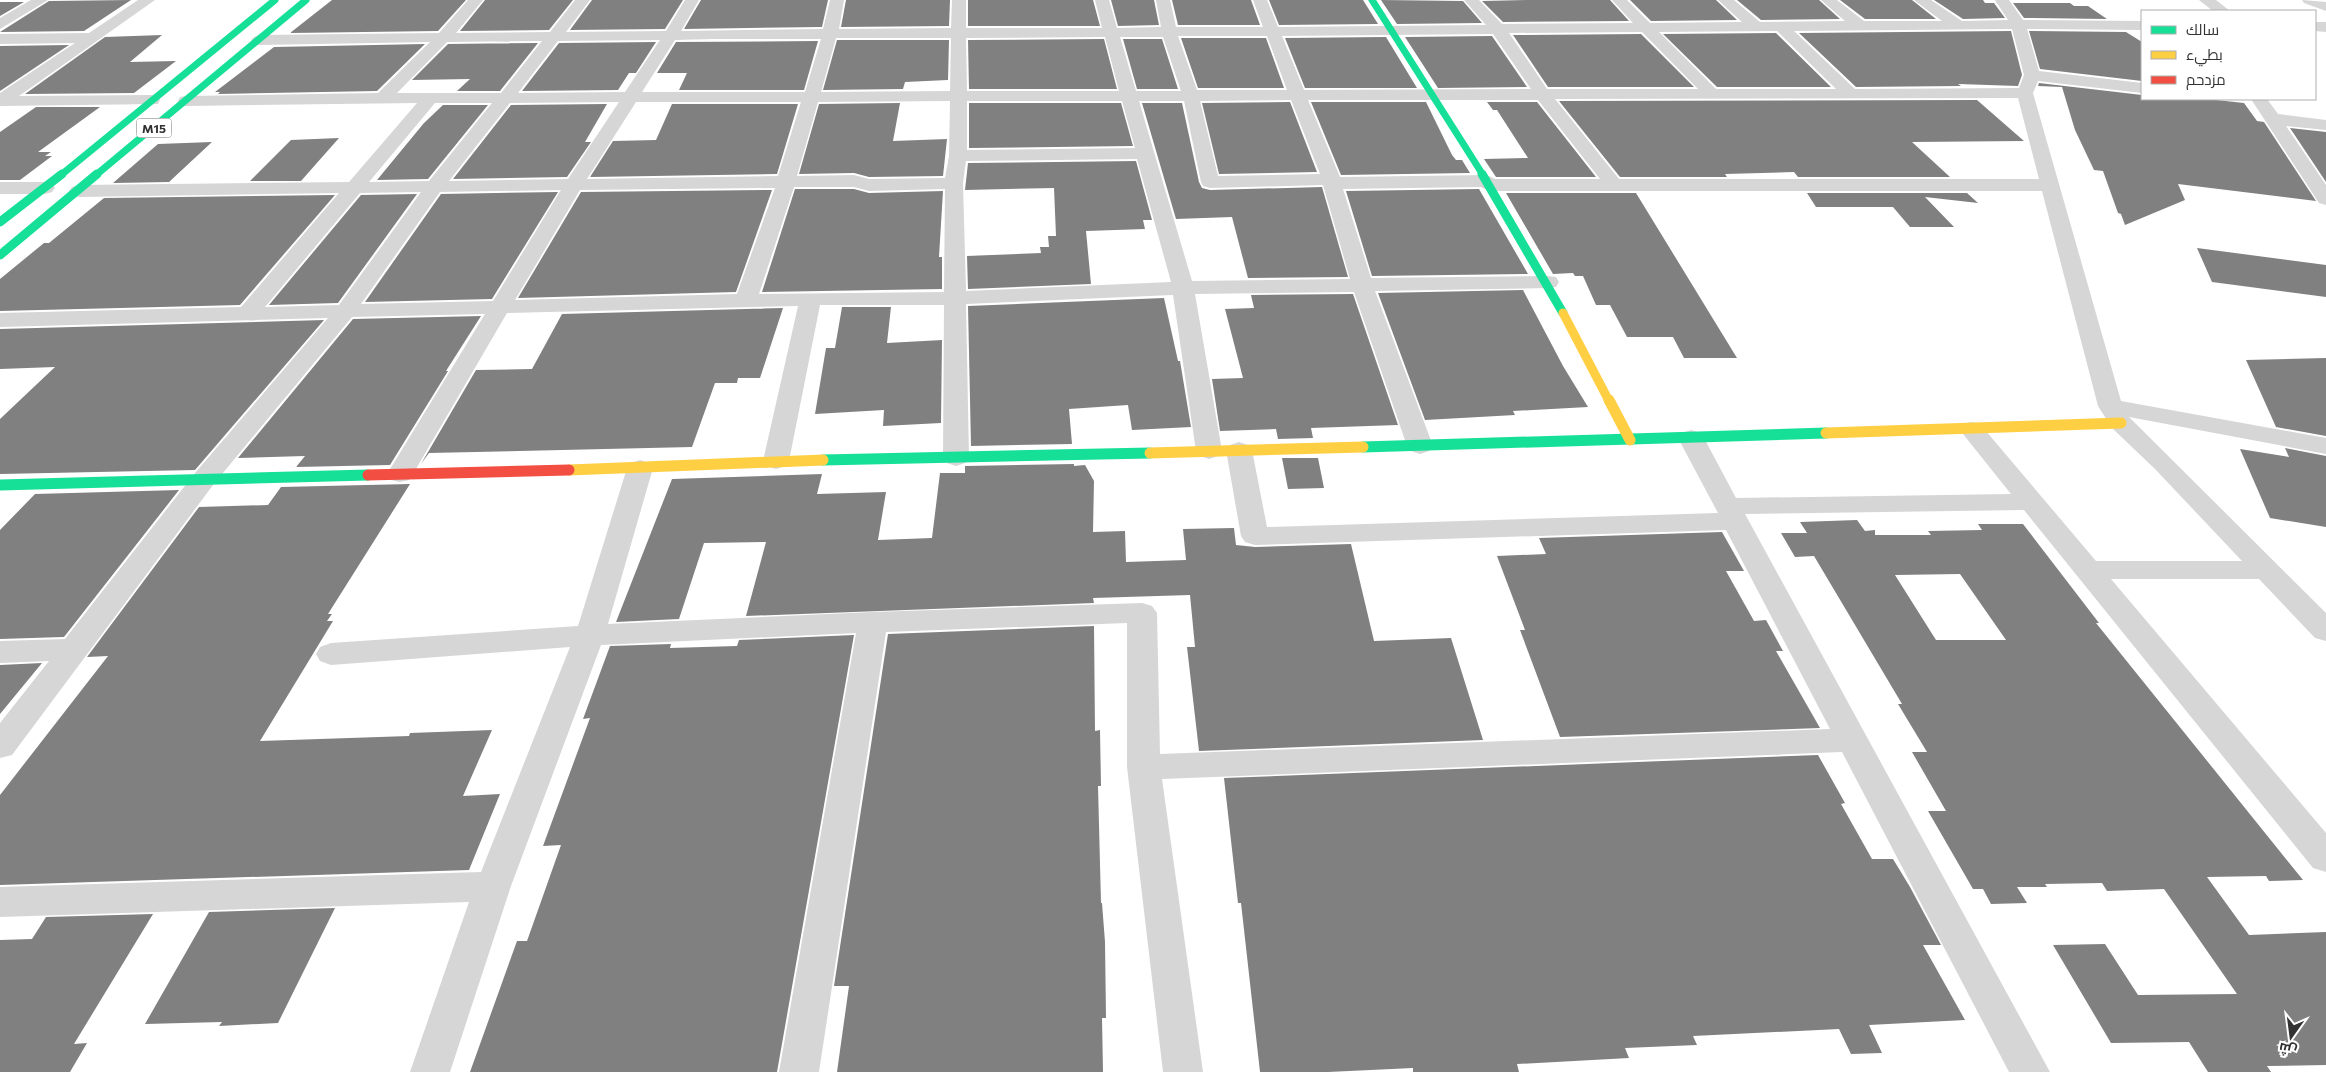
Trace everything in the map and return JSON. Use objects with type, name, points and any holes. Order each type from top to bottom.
[{"type":"main road","name":"M15","points":[[0,222],[45,188],[275,0]]},
{"type":"main road","name":"M15","points":[[0,255],[306,0]]},
{"type":"main road","points":[[1372,0],[1430,95],[1488,183],[1548,282],[1630,440]]},
{"type":"main road","points":[[0,485],[640,468],[776,461],[1420,446],[1971,429],[2115,414]]},
{"type":"street","points":[[0,24],[41,0]]},
{"type":"street","points":[[0,101],[148,0]]},
{"type":"street","points":[[384,98],[444,37],[476,0]]},
{"type":"street","points":[[0,746],[204,479],[344,313],[435,186],[583,0]]},
{"type":"street","points":[[400,474],[574,185],[692,0]]},
{"type":"street","points":[[746,302],[786,182],[809,98],[830,34],[837,0]]},
{"type":"street","points":[[956,458],[954,183],[958,156],[960,0]]},
{"type":"street","points":[[1102,0],[1143,153],[1183,288],[1209,451]]},
{"type":"street","points":[[1163,0],[1169,32],[1192,96],[1210,182],[1332,181],[1614,185],[2049,185]]},
{"type":"street","points":[[1260,0],[1270,30],[1332,181],[1362,284],[1420,446]]},
{"type":"street","points":[[1471,0],[1498,29],[1542,94],[1614,185]]},
{"type":"street","points":[[1618,0],[1647,26],[1711,94]]},
{"type":"street","points":[[1726,0],[1756,26]]},
{"type":"street","points":[[1828,0],[1858,24]]},
{"type":"street","points":[[1921,0],[1958,25]]},
{"type":"street","points":[[2002,0],[2018,25],[2049,185],[2115,414],[2326,631]]},
{"type":"street","points":[[2206,0],[2221,10]]},
{"type":"street","points":[[2309,0],[2326,8]]},
{"type":"street","points":[[259,40],[672,34],[1169,32],[1858,24],[2141,25]]},
{"type":"street","points":[[1781,26],[1850,93]]},
{"type":"street","points":[[0,39],[92,38]]},
{"type":"street","points":[[186,101],[384,98],[628,99],[1127,95],[1850,93],[2028,84],[2141,88]]},
{"type":"street","points":[[247,314],[430,98]]},
{"type":"street","points":[[0,101],[152,100]]},
{"type":"street","points":[[2260,100],[2326,199]]},
{"type":"street","points":[[2272,119],[2326,125]]},
{"type":"street","points":[[958,156],[1143,153]]},
{"type":"street","points":[[79,191],[854,181],[869,185],[954,183]]},
{"type":"street","points":[[0,188],[45,188]]},
{"type":"street","points":[[0,320],[344,313],[810,299],[955,298],[1183,288],[1548,282]]},
{"type":"street","points":[[776,461],[810,299]]},
{"type":"street","points":[[2115,414],[2326,446]]},
{"type":"street","points":[[1971,429],[2326,858]]},
{"type":"street","points":[[1691,438],[2030,1072]]},
{"type":"street","points":[[1239,450],[1255,536],[1732,513],[2031,502]]},
{"type":"street","points":[[430,1072],[493,886],[590,635],[640,468]]},
{"type":"street","points":[[2088,570],[2267,570]]},
{"type":"street","points":[[331,654],[590,635],[873,622],[1142,613],[1144,767],[1183,1072]]},
{"type":"street","points":[[799,1072],[873,622]]},
{"type":"street","points":[[0,652],[74,649]]},
{"type":"street","points":[[1144,767],[1853,740]]},
{"type":"street","points":[[0,902],[493,886]]},
{"type":"building","points":[[131,0],[84,31],[0,32],[49,1]]},
{"type":"building","points":[[332,0],[466,0],[438,31],[290,33]]},
{"type":"building","points":[[485,0],[573,0],[549,30],[460,31]]},
{"type":"building","points":[[592,0],[683,0],[665,29],[570,30]]},
{"type":"building","points":[[701,0],[828,0],[822,27],[684,29]]},
{"type":"building","points":[[846,0],[950,0],[949,26],[841,27]]},
{"type":"building","points":[[968,0],[1093,0],[1100,26],[968,26]]},
{"type":"building","points":[[1111,0],[1154,0],[1159,25],[1118,26]]},
{"type":"building","points":[[1172,0],[1251,0],[1260,25],[1178,25]]},
{"type":"building","points":[[1269,0],[1363,0],[1378,24],[1279,25]]},
{"type":"building","points":[[1381,0],[1463,1],[1482,23],[1397,24]]},
{"type":"building","points":[[1610,0],[1629,21],[1503,22],[1482,1]]},
{"type":"building","points":[[1630,0],[1716,0],[1737,20],[1651,21]]},
{"type":"building","points":[[1737,0],[1819,0],[1840,19],[1761,20]]},
{"type":"building","points":[[1840,0],[1912,0],[1936,19],[1865,19]]},
{"type":"building","points":[[1934,0],[1983,0],[1985,3],[1994,3],[2005,18],[1963,19]]},
{"type":"building","points":[[0,2],[24,2],[0,16]]},
{"type":"building","points":[[2013,3],[2070,3],[2074,6],[2088,6],[2107,19],[2024,18]]},
{"type":"building","points":[[2011,31],[2022,75],[2018,86],[1958,84],[1961,86],[1856,87],[1799,33]]},
{"type":"building","points":[[2029,31],[2126,32],[2141,41],[2141,81],[2040,69]]},
{"type":"building","points":[[1776,33],[1831,87],[1717,87],[1663,34]]},
{"type":"building","points":[[1641,34],[1694,87],[1548,87],[1513,35]]},
{"type":"building","points":[[162,35],[130,62],[176,61],[134,93],[25,94],[105,37]]},
{"type":"building","points":[[1492,36],[1527,87],[1438,88],[1405,37]]},
{"type":"building","points":[[1386,37],[1417,88],[1305,88],[1285,38]]},
{"type":"building","points":[[1181,38],[1266,38],[1284,88],[1198,88]]},
{"type":"building","points":[[1104,39],[1117,89],[969,89],[968,40]]},
{"type":"building","points":[[1123,39],[1162,39],[1178,89],[1137,89]]},
{"type":"building","points":[[837,40],[949,40],[948,80],[905,82],[903,89],[823,90]]},
{"type":"building","points":[[818,41],[804,90],[679,90],[687,73],[657,73],[676,42]]},
{"type":"building","points":[[656,42],[636,73],[629,73],[618,90],[522,91],[559,43]]},
{"type":"building","points":[[538,43],[500,91],[457,91],[470,79],[412,80],[448,44]]},
{"type":"building","points":[[425,44],[377,91],[218,94],[220,92],[215,92],[274,47]]},
{"type":"building","points":[[69,45],[0,91],[0,46]]},
{"type":"building","points":[[2039,83],[2141,95],[2141,100],[2216,100],[2244,103],[2257,121],[2264,122],[2316,201],[2178,184],[2185,200],[2125,225],[2121,214],[2118,213],[2103,171],[2094,170],[2075,130],[2062,87],[2038,86]]},
{"type":"building","points":[[1977,100],[2024,141],[1912,142],[1950,177],[1798,177],[1794,172],[1725,174],[1727,177],[1620,177],[1559,101]]},
{"type":"building","points":[[1290,102],[1317,172],[1219,174],[1202,103]]},
{"type":"building","points":[[1311,102],[1426,102],[1452,155],[1456,160],[1462,160],[1470,173],[1341,175]]},
{"type":"building","points":[[1487,102],[1537,102],[1596,177],[1496,177],[1484,159],[1528,158],[1497,110],[1493,110]]},
{"type":"building","points":[[900,103],[893,141],[947,139],[943,176],[869,177],[854,173],[799,174],[819,104]]},
{"type":"building","points":[[969,103],[1121,103],[1133,146],[969,148]]},
{"type":"building","points":[[1142,103],[1182,103],[1199,182],[1202,188],[1210,190],[1322,187],[1348,277],[1248,278],[1232,217],[1176,219]]},
{"type":"building","points":[[607,104],[585,142],[591,142],[567,177],[453,179],[511,105]]},
{"type":"building","points":[[672,104],[798,104],[777,174],[590,177],[613,141],[656,140]]},
{"type":"building","points":[[443,105],[488,105],[428,179],[377,180],[424,123]]},
{"type":"building","points":[[36,107],[100,107],[38,152],[51,152],[45,156],[52,156],[20,180],[0,180],[0,132]]},
{"type":"building","points":[[2290,128],[2326,132],[2326,182]]},
{"type":"building","points":[[339,138],[301,181],[250,181],[291,140]]},
{"type":"building","points":[[212,142],[169,182],[113,183],[158,144]]},
{"type":"building","points":[[1136,161],[1152,220],[1143,220],[1145,229],[1086,231],[1091,284],[968,289],[967,256],[1041,253],[1040,247],[1049,247],[1048,236],[1056,236],[1054,188],[965,190],[968,163]]},
{"type":"building","points":[[795,189],[854,189],[869,193],[943,191],[939,257],[942,257],[942,289],[762,292]]},
{"type":"building","points":[[1479,189],[1528,274],[1372,276],[1346,191]]},
{"type":"building","points":[[772,190],[736,292],[518,298],[581,192]]},
{"type":"building","points":[[558,192],[492,299],[365,302],[441,194]]},
{"type":"building","points":[[1506,193],[1636,193],[1737,358],[1684,358],[1673,337],[1627,337],[1610,305],[1596,305],[1583,276],[1575,276],[1573,273],[1553,274]]},
{"type":"building","points":[[1807,193],[1967,193],[1978,203],[1925,197],[1954,227],[1910,227],[1893,207],[1816,207]]},
{"type":"building","points":[[417,194],[338,303],[269,305],[361,195]]},
{"type":"building","points":[[335,195],[240,305],[0,311],[0,279],[44,243],[49,243],[104,198]]},
{"type":"building","points":[[2197,248],[2326,265],[2326,297],[2212,282]]},
{"type":"building","points":[[1523,290],[1563,366],[1588,407],[1513,411],[1515,415],[1425,420],[1378,293]]},
{"type":"building","points":[[1353,294],[1398,425],[1311,428],[1313,438],[1278,439],[1276,429],[1220,431],[1212,379],[1243,378],[1225,309],[1254,308],[1251,295]]},
{"type":"building","points":[[1164,298],[1178,361],[1180,361],[1191,427],[1132,430],[1128,405],[1069,409],[1072,444],[971,446],[968,306]]},
{"type":"building","points":[[842,307],[891,307],[887,343],[942,340],[941,423],[883,426],[884,410],[815,414],[826,348],[835,348]]},
{"type":"building","points":[[783,308],[760,378],[738,378],[737,383],[715,383],[692,447],[429,453],[421,464],[476,370],[532,369],[562,314]]},
{"type":"building","points":[[481,316],[390,465],[296,467],[305,456],[238,458],[353,319]]},
{"type":"building","points":[[324,320],[195,470],[0,474],[0,419],[55,367],[0,369],[0,329]]},
{"type":"building","points":[[2326,358],[2326,436],[2276,427],[2246,360]]},
{"type":"building","points":[[2285,448],[2326,456],[2326,527],[2270,518],[2240,449],[2289,457]]},
{"type":"building","points":[[1282,458],[1318,458],[1324,488],[1288,489]]},
{"type":"building","points":[[1074,464],[1074,466],[1085,465],[1094,481],[1093,532],[1125,531],[1126,562],[1186,560],[1183,529],[1234,528],[1236,545],[1255,547],[1351,544],[1374,641],[1451,638],[1483,740],[1199,751],[1187,647],[1195,647],[1190,595],[1093,598],[1094,603],[746,616],[766,542],[704,543],[679,619],[616,622],[672,479],[822,474],[817,494],[886,492],[878,540],[932,538],[940,473],[965,473],[965,466]]},
{"type":"building","points":[[410,484],[328,614],[332,614],[327,621],[333,621],[260,741],[409,736],[410,733],[492,730],[463,796],[500,794],[469,870],[0,885],[0,795],[108,656],[87,657],[199,507],[268,505],[281,487]]},
{"type":"building","points":[[179,490],[64,637],[0,639],[0,530],[35,494]]},
{"type":"building","points":[[1857,520],[1865,531],[1875,530],[1875,535],[1931,535],[1928,531],[1982,530],[1978,524],[2023,524],[2099,623],[2096,623],[2303,880],[2269,881],[2266,876],[2207,877],[2249,935],[2326,932],[2326,1065],[2267,1066],[2271,1072],[2208,1072],[2189,1042],[2111,1043],[2053,945],[2105,944],[2138,995],[2237,994],[2164,889],[2107,891],[2102,883],[2045,884],[2047,887],[2017,887],[2027,903],[1991,904],[1983,889],[1973,889],[1928,811],[1946,811],[1912,752],[1927,752],[1898,704],[1902,704],[1814,556],[1795,557],[1781,533],[1807,533],[1800,522]],"holes":[[[1960,574],[2006,640],[1936,640],[1895,575]]]},
{"type":"building","points":[[1722,532],[1744,571],[1726,571],[1754,621],[1766,620],[1783,651],[1776,651],[1820,728],[1560,737],[1520,630],[1525,630],[1497,556],[1546,554],[1539,538]]},
{"type":"building","points":[[1094,626],[1095,731],[1100,730],[1101,786],[1098,786],[1101,903],[1105,942],[1106,1018],[1102,1018],[1103,1072],[837,1072],[849,986],[834,986],[888,634]]},
{"type":"building","points":[[854,635],[777,1072],[470,1072],[517,941],[527,941],[561,845],[543,846],[590,718],[583,719],[610,646],[671,644],[670,648],[737,646],[739,640]]},
{"type":"building","points":[[42,663],[0,714],[0,665]]},
{"type":"building","points":[[1818,755],[1845,803],[1841,804],[1872,859],[1893,859],[1910,887],[1941,945],[1923,945],[1965,1020],[1869,1025],[1882,1053],[1851,1054],[1839,1029],[1693,1036],[1697,1045],[1625,1048],[1629,1058],[1517,1064],[1519,1072],[1413,1072],[1413,1068],[1328,1072],[1260,1072],[1241,903],[1238,903],[1224,778]]},
{"type":"building","points":[[335,908],[278,1023],[219,1026],[222,1022],[145,1024],[209,912]]},
{"type":"building","points":[[153,914],[74,1044],[87,1043],[70,1072],[0,1072],[0,940],[32,939],[46,917]]},
{"type":"traffic: fast","points":[[0,222],[45,188],[275,0]]},
{"type":"traffic: fast","points":[[0,255],[306,0]]},
{"type":"traffic: fast","points":[[1372,0],[1490,186],[1563,313]]},
{"type":"traffic: fast","points":[[1363,447],[1826,433]]},
{"type":"traffic: fast","points":[[823,460],[1150,453]]},
{"type":"traffic: fast","points":[[0,485],[368,475]]},
{"type":"traffic: slow","points":[[1563,313],[1630,440]]},
{"type":"traffic: slow","points":[[1826,433],[2121,423]]},
{"type":"traffic: slow","points":[[1150,453],[1363,447]]},
{"type":"traffic: slow","points":[[569,470],[823,460]]},
{"type":"traffic: jam","points":[[368,475],[569,470]]}]
